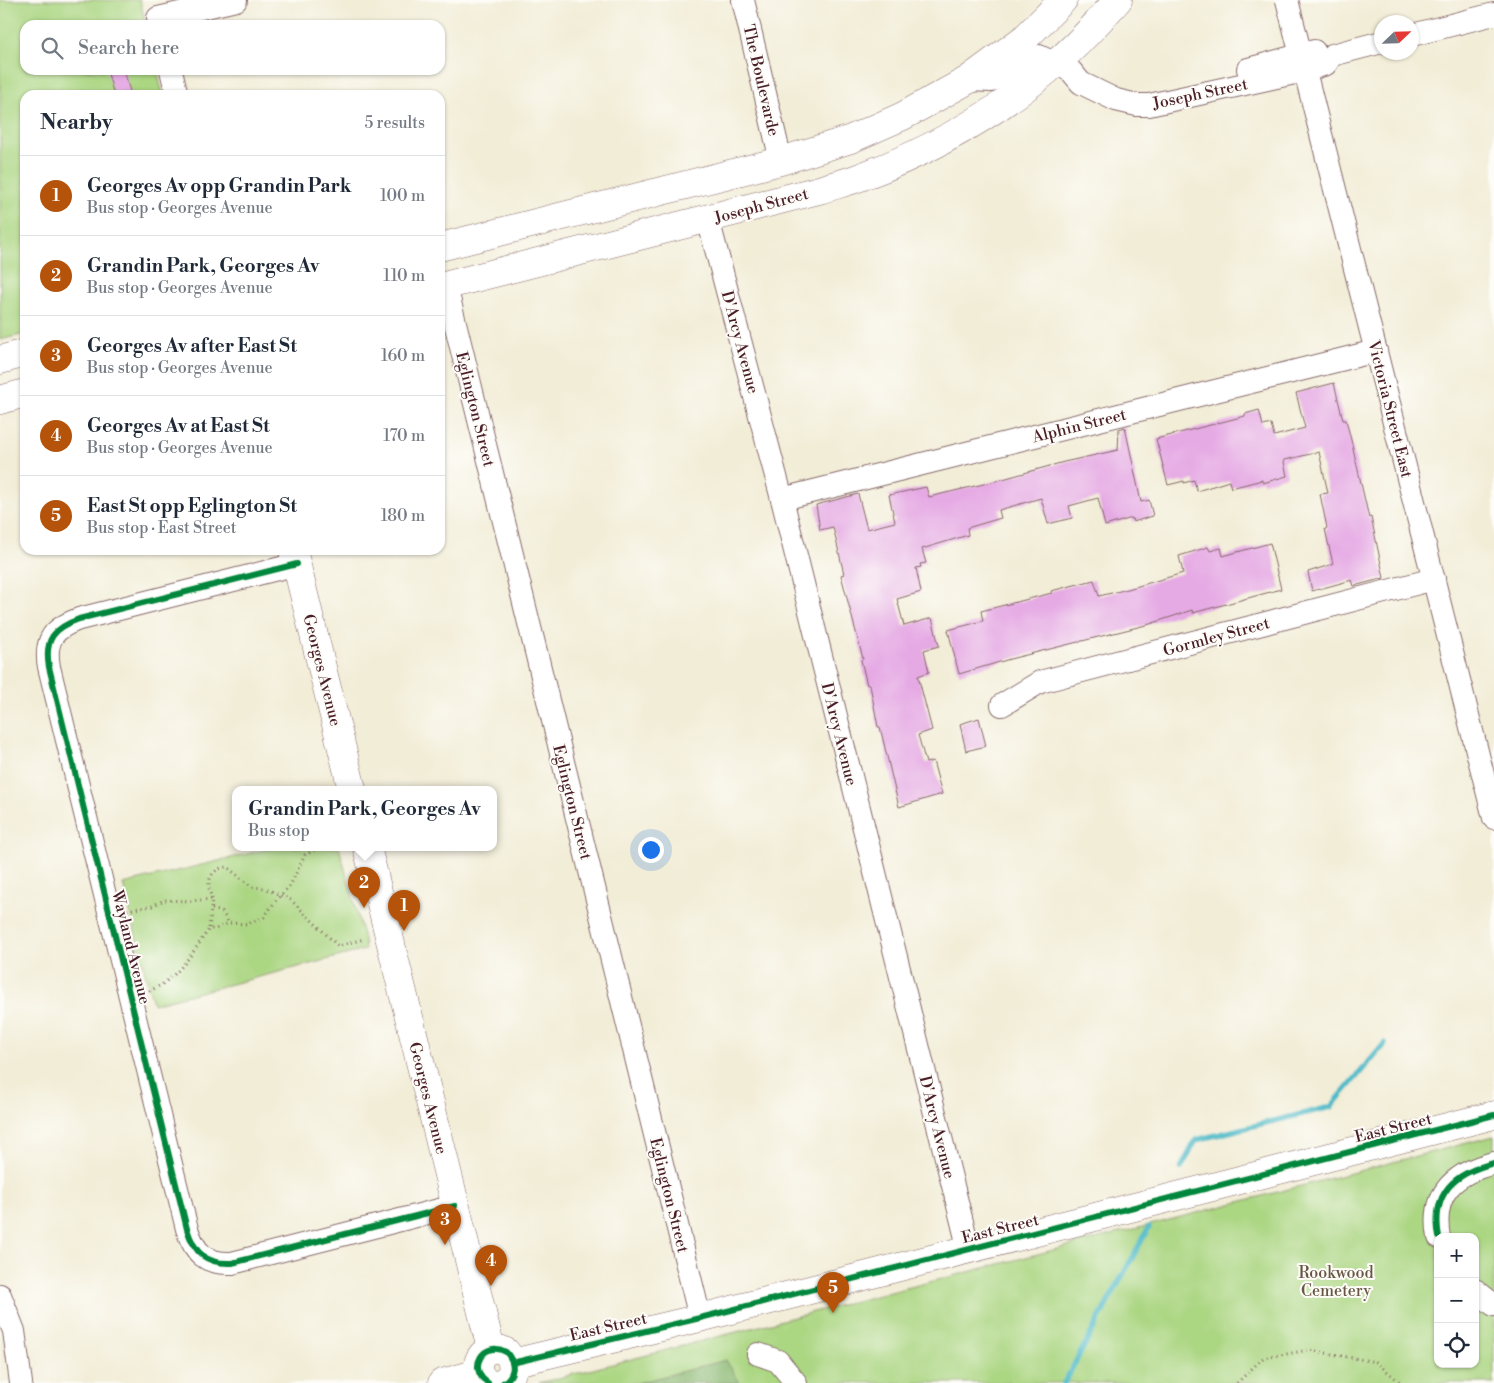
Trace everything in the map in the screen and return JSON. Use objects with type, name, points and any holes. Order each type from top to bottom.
[{"type":"main road","points":[[968,80],[1019,42],[1063,0]]},
{"type":"main road","points":[[1064,67],[1086,35],[1118,0]]},
{"type":"main road","name":"Joseph Street","points":[[445,286],[820,190],[860,177],[890,166],[964,128],[1021,91],[1064,67]]},
{"type":"main road","name":"Joseph Street","points":[[445,246],[781,161],[851,139],[903,116],[968,80]]},
{"type":"main road","points":[[0,360],[20,354]]},
{"type":"main road","points":[[0,400],[20,394]]},
{"type":"main road","name":"Georges Avenue","points":[[295,557],[351,786]]},
{"type":"main road","name":"Georges Avenue","points":[[367,851],[494,1370]]},
{"type":"main road","name":"East Street","points":[[442,1383],[1494,1115]]},
{"type":"street","points":[[157,14],[236,0]]},
{"type":"street","name":"The Boulevarde","points":[[743,0],[781,161]]},
{"type":"street","name":"Victoria Street East","points":[[1287,0],[1494,818]]},
{"type":"street","points":[[1419,33],[1494,14]]},
{"type":"street","name":"Joseph Street","points":[[968,80],[992,80],[1039,56],[1064,67],[1081,83],[1116,100],[1137,105],[1149,105],[1212,85],[1302,63],[1326,64],[1332,55],[1374,44]]},
{"type":"street","points":[[172,75],[176,90]]},
{"type":"street","name":"D'Arcy Avenue","points":[[708,219],[782,499],[968,1250]]},
{"type":"street","name":"Eglington Street","points":[[445,295],[700,1318]]},
{"type":"street","name":"Alphin Street","points":[[782,499],[1376,351]]},
{"type":"street","name":"Wayland Avenue","points":[[295,557],[79,619],[61,626],[48,644],[48,662],[187,1229],[190,1240],[197,1252],[207,1259],[218,1263],[238,1262],[455,1206]]},
{"type":"street","name":"Gormley Street","points":[[1002,705],[1040,682],[1434,579]]},
{"type":"street","points":[[1438,1233],[1436,1217],[1440,1202],[1447,1188],[1471,1170],[1494,1164]]},
{"type":"street","points":[[1479,1293],[1494,1305]]},
{"type":"street","points":[[0,1295],[14,1331],[20,1383]]},
{"type":"street","points":[[758,1354],[778,1361],[796,1383]]},
{"type":"path","points":[[209,929],[216,929],[229,923],[244,924],[261,919],[268,914],[292,882],[305,855],[312,851]]},
{"type":"path","points":[[130,997],[161,986],[188,959],[209,929],[212,909],[209,887],[210,878],[218,869],[225,866],[252,887],[264,888],[294,903],[338,946],[364,939]]},
{"type":"path","points":[[110,915],[152,906],[164,900],[191,901],[212,899]]},
{"type":"path","points":[[212,909],[222,912],[229,923]]},
{"type":"path","points":[[1237,1383],[1263,1358],[1310,1350],[1376,1362],[1401,1383]]},
{"type":"green space","points":[[0,0],[140,0],[145,20],[20,20],[20,75],[158,75],[162,90],[20,90],[20,335],[0,340]]},
{"type":"green space","points":[[259,851],[340,851],[364,939],[365,950],[153,1004],[123,884]]},
{"type":"green space","name":"Rookwood Cemetery","points":[[1494,1136],[1494,1383],[539,1383]]},
{"type":"green space","points":[[726,1360],[740,1383],[638,1383]]},
{"type":"building","points":[[108,75],[125,75],[130,90],[113,90]]},
{"type":"building","points":[[1334,383],[1343,420],[1346,420],[1369,518],[1371,517],[1384,578],[1354,586],[1352,580],[1312,591],[1308,572],[1333,564],[1320,494],[1328,493],[1319,452],[1285,460],[1287,476],[1263,483],[1262,480],[1231,488],[1229,481],[1197,491],[1194,480],[1168,485],[1156,439],[1245,416],[1245,414],[1259,410],[1263,426],[1271,424],[1274,436],[1305,428],[1296,393]]},
{"type":"building","points":[[1125,427],[1141,502],[1149,500],[1153,516],[1133,522],[1132,518],[1105,526],[1098,498],[1069,506],[1072,518],[1048,524],[1041,498],[999,510],[1001,518],[967,528],[968,535],[922,549],[926,563],[920,564],[921,567],[916,568],[921,592],[897,599],[904,626],[932,618],[939,646],[924,650],[929,672],[918,676],[932,730],[918,735],[926,763],[933,761],[942,794],[899,807],[880,727],[878,727],[870,685],[867,685],[861,660],[863,659],[841,575],[844,574],[833,527],[820,530],[816,505],[858,494],[867,529],[895,522],[889,495],[926,487],[929,497],[1118,450],[1119,429]]},
{"type":"building","points":[[1270,543],[1281,589],[1193,613],[1192,610],[1150,624],[1010,659],[959,674],[948,630],[983,621],[981,611],[1094,580],[1099,596],[1183,573],[1179,556],[1208,547],[1210,551],[1221,548],[1223,556]]},
{"type":"building","points":[[979,718],[986,746],[966,751],[960,724]]},
{"type":"waterway","points":[[1181,1168],[1196,1140],[1331,1107],[1385,1043]]},
{"type":"waterway","points":[[1064,1383],[1149,1227]]},
{"type":"cycle path","points":[[297,564],[70,622],[57,631],[48,649],[49,667],[187,1229],[194,1245],[203,1256],[215,1262],[232,1263],[455,1206]]},
{"type":"cycle path","points":[[512,1363],[700,1318],[1494,1115]]},
{"type":"cycle path","points":[[1438,1233],[1437,1222],[1439,1208],[1442,1197],[1448,1187],[1467,1173],[1494,1163]]},
{"type":"cycle path","points":[[488,1383],[478,1370],[478,1364],[485,1352],[491,1349],[506,1352],[513,1365],[512,1373],[503,1383]]},
{"type":"place","name":"Grandin Park, Georges Av","points":[[364,908]]},
{"type":"place","name":"Georges Av opp Grandin Park","points":[[404,931]]},
{"type":"place","name":"Georges Av after East St","points":[[445,1245]]},
{"type":"place","name":"Georges Av at East St","points":[[491,1286]]},
{"type":"place","name":"East St opp Eglington St","points":[[833,1313]]}]
